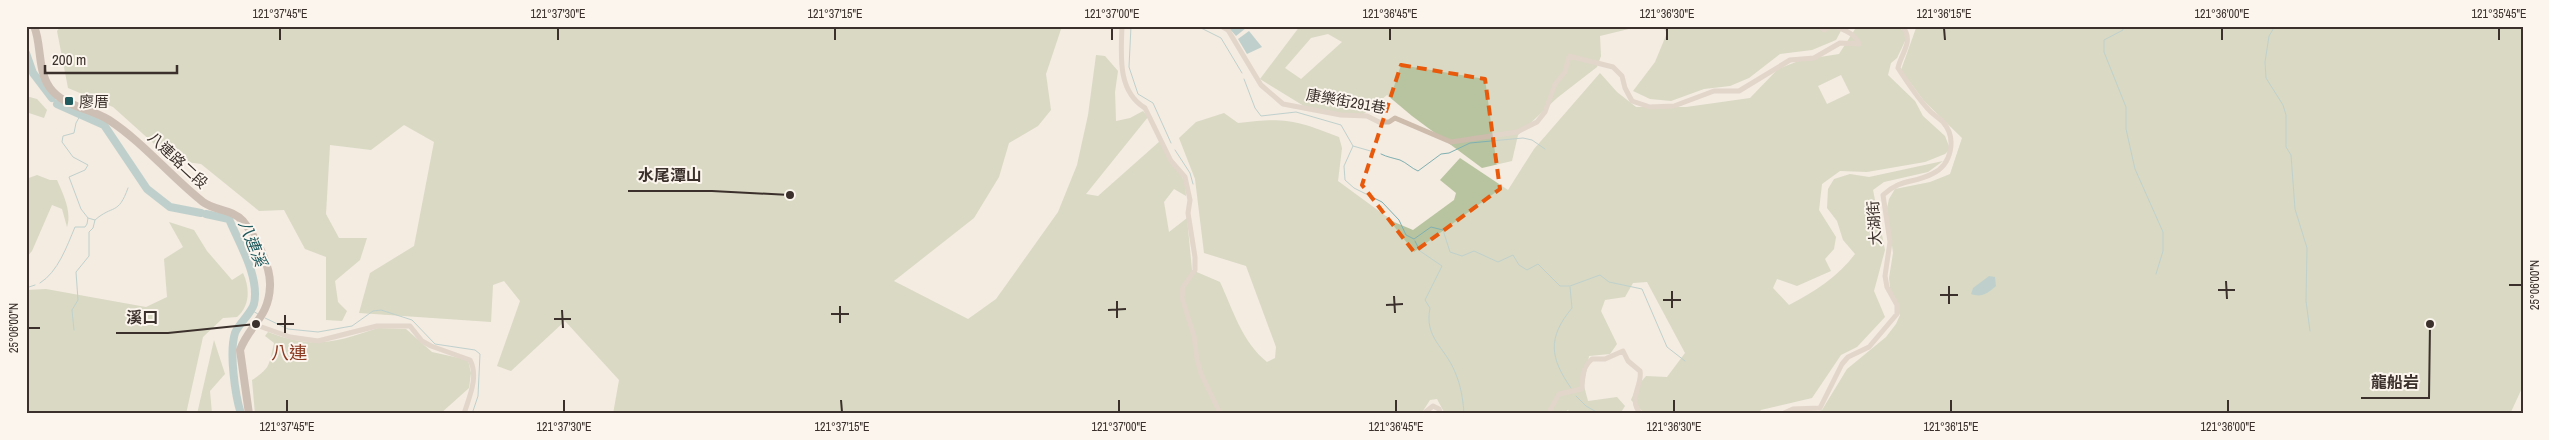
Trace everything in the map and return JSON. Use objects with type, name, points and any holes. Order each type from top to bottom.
[{"type":"street","name":"八連路二段","points":[[34,26],[42,71],[49,87],[58,97],[107,118],[138,140],[204,203],[234,214],[251,232],[268,270],[270,284],[267,304],[240,350],[249,414]]},
{"type":"street","points":[[1122,26],[1121,63],[1130,93],[1145,108],[1172,161],[1185,176],[1195,270],[1183,287],[1182,298],[1194,336],[1196,359],[1201,374],[1220,413]]},
{"type":"street","name":"康樂街291巷","points":[[1221,26],[1228,30],[1261,85],[1283,104],[1341,115],[1367,116],[1379,122],[1389,122],[1395,118],[1451,142],[1517,132],[1537,122],[1550,103],[1555,84],[1565,72],[1569,56],[1573,55],[1613,66],[1618,70],[1632,101],[1650,107],[1674,106],[1714,90],[1739,91],[1790,60],[1814,58],[1840,43],[1859,44],[1858,40],[1846,30],[1835,26]]},
{"type":"street","points":[[1820,26],[1824,30],[1831,26]]},
{"type":"street","name":"大湖街","points":[[1782,414],[1793,409],[1820,408],[1842,364],[1848,357],[1868,347],[1897,314],[1897,305],[1887,287],[1885,276],[1890,242],[1883,195],[1903,181],[1933,174],[1945,165],[1949,156],[1952,143],[1948,130],[1942,121],[1928,110],[1898,68],[1908,41],[1902,26]]},
{"type":"street","points":[[256,325],[290,337],[318,341],[377,326],[410,326],[422,341],[470,360],[473,365],[473,383],[464,414]]},
{"type":"street","points":[[1548,414],[1559,394],[1582,389],[1582,374],[1586,364],[1592,359],[1605,360],[1623,351],[1628,361],[1640,371],[1641,376],[1636,388],[1636,396],[1637,409],[1641,414]]},
{"type":"street","points":[[1423,414],[1433,406],[1439,409],[1441,414]]},
{"type":"highlighted area","points":[[1401,65],[1485,79],[1500,189],[1414,252],[1362,185]]},
{"type":"green space","points":[[61,26],[1062,26],[1046,74],[1051,110],[1038,126],[1009,143],[999,177],[974,218],[894,281],[968,319],[996,299],[1058,212],[1077,165],[1088,115],[1096,55],[1105,56],[1118,71],[1115,92],[1116,121],[1130,118],[1143,111],[1148,117],[1086,194],[1098,196],[1160,141],[1185,182],[1186,196],[1174,189],[1164,202],[1169,232],[1187,218],[1192,270],[1220,282],[1245,335],[1258,354],[1267,362],[1275,358],[1276,347],[1246,266],[1204,253],[1195,179],[1179,138],[1196,122],[1224,113],[1238,123],[1267,120],[1290,121],[1339,137],[1342,148],[1338,181],[1394,222],[1413,230],[1454,200],[1456,193],[1440,180],[1460,158],[1508,190],[1534,149],[1600,73],[1617,92],[1636,107],[1686,107],[1750,98],[1778,69],[1801,60],[1839,54],[1857,26],[1896,26],[1904,31],[1906,39],[1897,58],[1891,63],[1888,75],[1915,101],[1923,116],[1945,136],[1950,149],[1945,154],[1925,162],[1867,172],[1840,171],[1822,184],[1819,210],[1836,237],[1834,249],[1825,259],[1831,271],[1797,286],[1777,279],[1773,288],[1789,305],[1825,283],[1841,270],[1855,254],[1843,240],[1837,221],[1827,208],[1828,189],[1834,179],[1850,174],[1869,177],[1943,161],[1928,172],[1884,182],[1873,190],[1885,250],[1874,291],[1885,317],[1857,347],[1841,355],[1812,398],[1761,410],[1757,414],[1645,414],[1631,400],[1636,388],[1646,376],[1667,377],[1685,353],[1647,282],[1633,283],[1625,297],[1605,300],[1601,311],[1617,344],[1610,354],[1589,356],[1584,386],[1588,401],[1617,397],[1625,406],[1620,414],[1570,414],[1568,410],[1562,414],[1445,414],[1437,399],[1430,400],[1421,414],[613,414],[619,380],[565,321],[511,371],[497,366],[520,301],[504,281],[493,285],[491,322],[359,313],[370,273],[414,246],[434,142],[404,125],[371,150],[330,145],[326,214],[339,238],[367,238],[360,260],[335,281],[338,302],[347,311],[342,321],[326,320],[326,257],[305,249],[284,210],[259,211],[201,164],[172,160],[113,107],[68,88],[57,31]],"holes":[[[1841,75],[1850,93],[1827,104],[1818,86]]]},
{"type":"green space","points":[[1300,26],[1641,26],[1600,36],[1601,56],[1597,67],[1557,98],[1518,135],[1512,161],[1482,168],[1387,95],[1360,117],[1312,111],[1260,79]],"holes":[[[1328,34],[1342,42],[1301,79],[1285,68],[1311,38]]]},
{"type":"green space","points":[[1662,26],[1843,27],[1836,40],[1812,50],[1780,54],[1749,78],[1730,86],[1704,89],[1671,101],[1650,99],[1633,91],[1655,62],[1667,33]]},
{"type":"green space","points":[[1914,26],[2523,26],[2523,386],[2510,414],[1809,414],[1822,410],[1847,369],[1886,337],[1900,315],[1891,297],[1889,278],[1893,253],[1887,208],[1889,199],[1895,189],[1930,182],[1950,174],[1962,138],[1924,101],[1901,70],[1916,28]]},
{"type":"green space","points":[[26,96],[37,99],[47,110],[44,118],[26,112]]},
{"type":"green space","points":[[37,175],[50,180],[57,180],[66,203],[68,221],[67,227],[62,209],[52,205],[32,251],[26,258],[26,179]]},
{"type":"green space","points":[[169,222],[194,230],[207,251],[232,280],[243,273],[248,291],[248,296],[241,313],[237,317],[223,318],[203,337],[186,414],[26,414],[26,290],[46,289],[146,307],[167,297],[164,259],[183,247]]},
{"type":"green space","points":[[378,328],[406,329],[432,352],[468,360],[471,373],[469,388],[440,414],[255,414],[252,380],[266,369],[270,361],[274,343],[265,336],[268,332],[298,341],[323,342],[349,337]]},
{"type":"green space","points":[[214,340],[225,374],[210,391],[212,414],[197,414]]},
{"type":"water","points":[[1227,26],[1245,26],[1246,28],[1236,36]]},
{"type":"water","points":[[1249,31],[1262,47],[1247,54],[1238,39]]},
{"type":"water","points":[[1989,276],[1995,277],[1996,286],[1985,294],[1971,294],[1973,288]]},
{"type":"waterway","points":[[1131,26],[1129,67],[1138,94],[1153,103],[1171,143]]},
{"type":"waterway","points":[[1197,26],[1221,38],[1242,73]]},
{"type":"waterway","points":[[2123,26],[2123,30],[2104,40],[2104,52],[2126,107],[2126,129],[2135,169],[2163,232],[2163,251],[2156,274]]},
{"type":"waterway","points":[[2275,26],[2269,36],[2265,62],[2266,78],[2283,105],[2286,115],[2286,147],[2291,155],[2295,209],[2307,248],[2306,301],[2310,331]]},
{"type":"waterway","name":"八連溪","points":[[26,53],[33,73],[52,98]]},
{"type":"waterway","points":[[1244,79],[1255,108],[1261,116],[1296,112],[1341,125],[1353,146],[1344,166],[1345,180],[1354,188],[1382,202],[1399,220],[1406,235],[1414,239],[1431,227],[1443,230],[1450,252],[1462,256],[1474,251],[1498,262],[1513,255],[1519,265],[1527,270],[1538,264],[1560,286],[1570,286],[1600,275],[1609,282],[1642,289],[1667,347],[1685,361]]},
{"type":"waterway","name":"八連溪","points":[[57,104],[104,125],[147,189],[170,207],[201,213]]},
{"type":"waterway","points":[[40,283],[57,265],[75,227],[85,227],[87,224],[88,218],[81,209],[69,177],[85,170],[88,165],[73,157],[62,142],[63,136],[74,133],[76,123],[81,114]]},
{"type":"waterway","points":[[1381,154],[1400,160],[1418,171],[1441,154],[1449,153],[1470,143],[1523,138],[1532,140],[1545,149]]},
{"type":"waterway","points":[[1353,146],[1374,152]]},
{"type":"waterway","points":[[1175,150],[1190,173],[1193,184]]},
{"type":"waterway","points":[[95,220],[118,206],[128,188]]},
{"type":"waterway","name":"八連溪","points":[[206,214],[229,219],[248,260],[254,283],[254,304],[237,329],[233,341],[233,373],[241,414]]},
{"type":"waterway","points":[[74,330],[72,310],[78,300],[76,272],[89,256],[89,232],[93,228],[95,220],[88,218]]},
{"type":"waterway","points":[[1415,241],[1420,251],[1442,266],[1425,300],[1430,308],[1429,318],[1433,335],[1451,363],[1457,377],[1464,414]]},
{"type":"waterway","points":[[26,288],[35,285]]},
{"type":"waterway","points":[[1570,287],[1572,308],[1558,329],[1554,348],[1559,367],[1571,388]]},
{"type":"waterway","points":[[251,310],[258,314]]},
{"type":"waterway","points":[[265,318],[288,329],[318,332],[352,326],[373,311],[381,310],[412,320],[435,344],[475,350],[480,354],[478,396],[472,414]]},
{"type":"waterway","points":[[1576,396],[1586,406],[1600,414]]},
{"type":"place","name":"廖厝","points":[[69,101]]},
{"type":"place","name":"水尾潭山","points":[[790,195]]},
{"type":"place","name":"溪口","points":[[256,324]]},
{"type":"place","name":"龍船岩","points":[[2430,324]]},
{"type":"district","name":"八連","points":[[289,352]]}]
